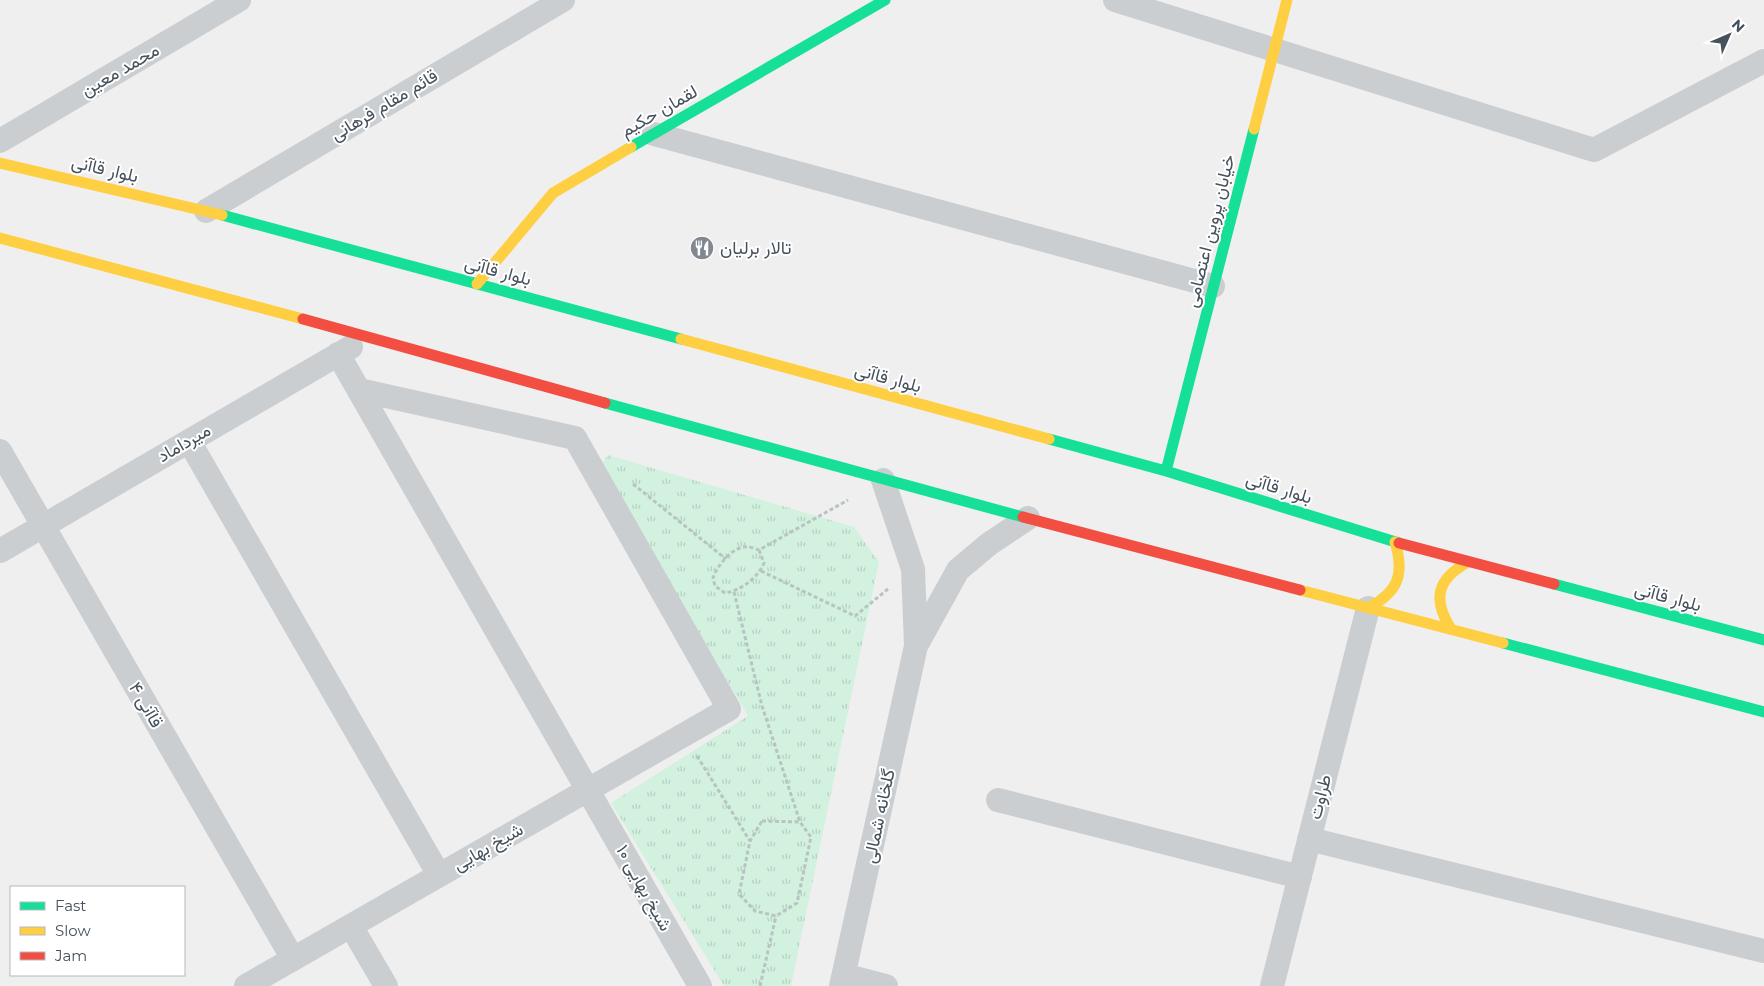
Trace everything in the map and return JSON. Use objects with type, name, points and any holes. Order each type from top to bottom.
[{"type":"main road","name":"لقمان حکیم","points":[[477,284],[553,193],[885,0]]},
{"type":"main road","name":"خیابان پروین اعتصامی","points":[[1166,471],[1287,0]]},
{"type":"main road","name":"بلوار قاآنی","points":[[0,163],[206,211],[477,284],[1166,471],[1395,542],[1764,640]]},
{"type":"main road","points":[[0,238],[369,337],[883,480],[1764,712]]},
{"type":"main road","points":[[1368,608],[1391,594],[1398,582],[1401,568],[1400,555],[1395,542]]},
{"type":"main road","points":[[1451,630],[1444,620],[1439,596],[1442,585],[1457,567],[1468,562]]},
{"type":"street","name":"محمد معین","points":[[0,141],[239,0]]},
{"type":"street","name":"قائم مقام فرهانی","points":[[206,211],[563,0]]},
{"type":"street","points":[[1115,0],[1594,150],[1764,61]]},
{"type":"street","points":[[654,134],[1214,286]]},
{"type":"street","name":"میرداماد","points":[[0,551],[369,337]]},
{"type":"street","name":"شیخ بهایی ۱۰","points":[[338,354],[589,789],[700,986]]},
{"type":"street","name":"شیخ بهایی","points":[[246,986],[730,709],[575,438],[359,390]]},
{"type":"street","points":[[189,441],[439,875]]},
{"type":"street","name":"قاآنی ۴","points":[[0,451],[293,959]]},
{"type":"street","points":[[883,480],[913,569],[916,646]]},
{"type":"street","points":[[916,646],[958,570],[989,544],[1028,518]]},
{"type":"street","name":"طراوت","points":[[1272,986],[1368,608]]},
{"type":"street","name":"گلخانه شمالی","points":[[842,981],[916,646]]},
{"type":"street","points":[[998,800],[1300,877]]},
{"type":"street","points":[[1309,839],[1764,952]]},
{"type":"street","points":[[351,926],[386,986]]},
{"type":"street","points":[[842,981],[886,986]]},
{"type":"path","points":[[628,480],[726,559]]},
{"type":"path","points":[[759,550],[764,563],[761,571],[734,592],[725,593],[715,586],[713,578],[716,569],[737,549],[747,546],[759,550],[883,480]]},
{"type":"path","points":[[761,571],[855,616],[913,569]]},
{"type":"path","points":[[734,592],[762,706],[800,822],[811,837],[797,903],[776,916],[755,911],[739,894],[750,841],[762,821],[800,822]]},
{"type":"path","points":[[684,735],[750,841]]},
{"type":"path","points":[[760,986],[776,916]]},
{"type":"green space","points":[[608,455],[854,527],[879,562],[791,986],[724,986],[611,803],[748,716],[600,466]]},
{"type":"traffic: fast","points":[[631,147],[885,0]]},
{"type":"traffic: fast","points":[[1166,471],[1254,129]]},
{"type":"traffic: fast","points":[[222,215],[681,339]]},
{"type":"traffic: fast","points":[[605,403],[1023,517]]},
{"type":"traffic: fast","points":[[1049,439],[1166,471],[1399,543]]},
{"type":"traffic: fast","points":[[1554,584],[1764,640]]},
{"type":"traffic: fast","points":[[1503,643],[1764,712]]},
{"type":"traffic: slow","points":[[1254,129],[1287,0]]},
{"type":"traffic: slow","points":[[477,284],[553,193],[631,147]]},
{"type":"traffic: slow","points":[[0,163],[222,215]]},
{"type":"traffic: slow","points":[[0,238],[303,319]]},
{"type":"traffic: slow","points":[[681,339],[1049,439]]},
{"type":"traffic: slow","points":[[1368,608],[1386,596],[1396,581],[1399,573],[1399,564],[1395,542]]},
{"type":"traffic: slow","points":[[1451,629],[1441,608],[1441,591],[1450,575],[1468,562]]},
{"type":"traffic: slow","points":[[1300,590],[1503,643]]},
{"type":"traffic: jam","points":[[303,319],[605,403]]},
{"type":"traffic: jam","points":[[1023,517],[1300,590]]},
{"type":"traffic: jam","points":[[1399,543],[1554,584]]},
{"type":"place","name":"تالار برلیان","points":[[702,248]]}]
